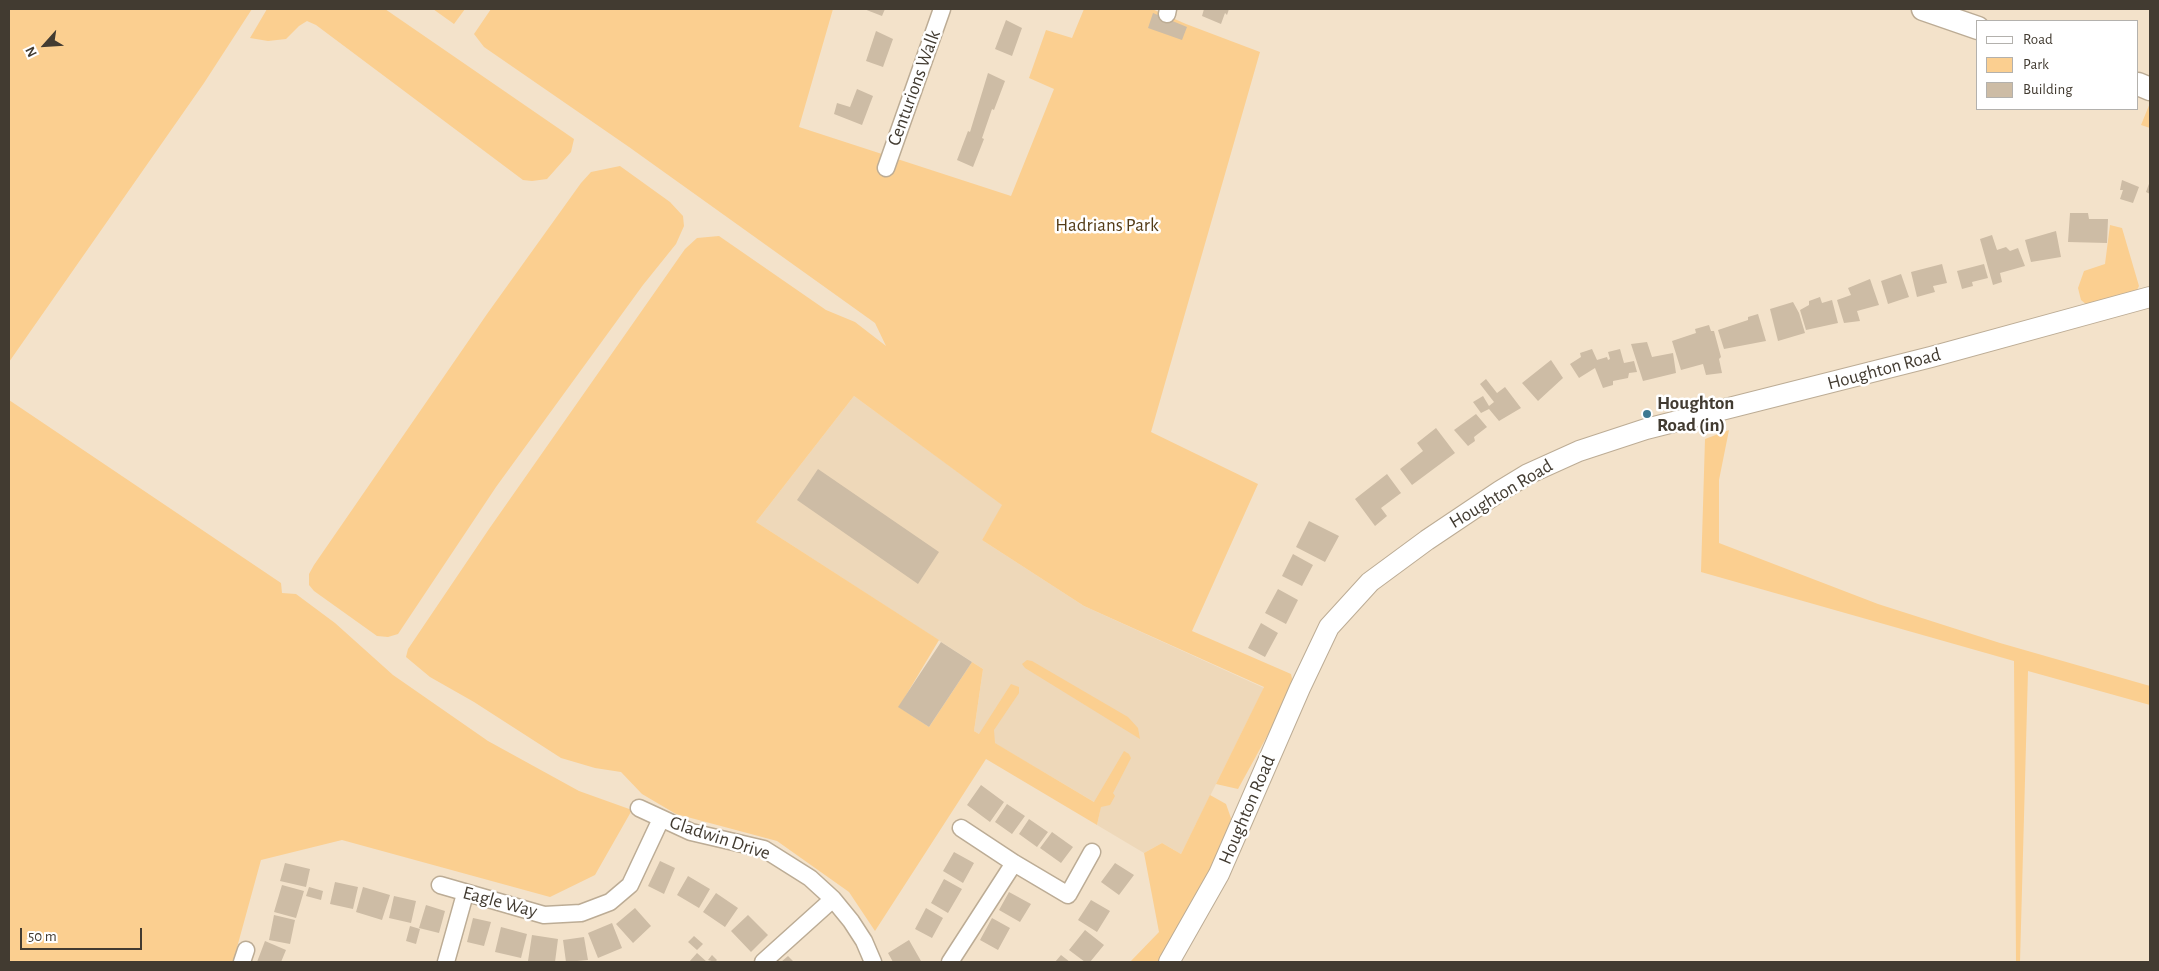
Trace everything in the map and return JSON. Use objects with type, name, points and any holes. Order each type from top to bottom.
[{"type":"main road","points":[[1923,9],[1976,27]]},
{"type":"street","name":"Centurions Walk","points":[[886,168],[942,9]]},
{"type":"street","name":"Houghton Road","points":[[1170,962],[1219,874],[1329,626],[1370,582],[1427,540],[1528,474],[1579,451],[1638,431],[1930,357],[2150,298]]},
{"type":"street","name":"Gladwin Drive","points":[[639,808],[691,832],[764,849],[810,878],[833,899],[864,941],[873,962]]},
{"type":"street","name":"Eagle Way","points":[[440,886],[544,915],[581,913],[610,902],[630,884],[661,819]]},
{"type":"street","points":[[961,828],[1014,863],[1068,895],[1092,852]]},
{"type":"street","points":[[950,962],[1014,863]]},
{"type":"street","points":[[446,962],[465,894]]},
{"type":"street","points":[[763,962],[833,899]]},
{"type":"shaded area","points":[[854,396],[1003,505],[982,540],[1084,606],[1264,688],[1181,854],[1162,843],[1144,853],[1097,825],[1101,806],[974,731],[983,669],[756,522]]},
{"type":"green space","points":[[9,9],[252,9],[204,83],[9,362]]},
{"type":"green space","points":[[267,9],[385,9],[574,139],[571,152],[547,179],[523,180],[316,25],[307,21],[286,39],[268,41],[250,38]]},
{"type":"green space","points":[[433,9],[465,9],[454,24]]},
{"type":"green space","name":"Hadrians Park","points":[[491,9],[833,9],[799,127],[1011,196],[1054,89],[1029,78],[1046,30],[1072,38],[1084,9],[1152,9],[1260,52],[1151,432],[1258,484],[1192,631],[1291,674],[1294,687],[1238,789],[1216,784],[1264,687],[1084,606],[982,540],[1002,505],[854,396],[756,522],[939,640],[899,707],[929,727],[972,662],[983,669],[974,731],[979,734],[1011,684],[1019,687],[1019,693],[994,730],[995,743],[1094,802],[1124,751],[1129,754],[1131,758],[1113,793],[1115,796],[1110,805],[1101,807],[1097,825],[986,759],[875,931],[849,892],[777,841],[676,814],[642,794],[621,772],[595,768],[561,758],[474,702],[430,677],[406,657],[408,649],[489,529],[685,249],[697,238],[719,236],[826,310],[855,322],[886,346],[875,323],[629,147],[484,47],[474,34]]},
{"type":"green space","points":[[2150,103],[2150,128],[2141,125]]},
{"type":"green space","points":[[620,166],[670,202],[683,216],[684,226],[676,244],[643,285],[496,487],[398,634],[388,637],[377,636],[314,591],[309,585],[309,574],[487,314],[581,183],[591,172]]},
{"type":"green space","points":[[2110,225],[2122,228],[2139,286],[2137,290],[2087,305],[2081,300],[2078,288],[2084,271],[2105,264]]},
{"type":"green space","points":[[9,400],[281,583],[282,593],[296,594],[335,623],[393,675],[488,741],[579,791],[632,810],[595,875],[550,897],[342,840],[261,860],[233,962],[9,962]]},
{"type":"green space","points":[[1729,430],[1719,480],[1719,543],[1878,604],[2000,643],[2150,686],[2150,705],[2028,671],[2020,962],[2016,962],[2014,661],[1701,572],[1705,439]]},
{"type":"green space","points":[[1027,660],[1032,661],[1128,717],[1138,728],[1140,739],[1025,668],[1022,664]]},
{"type":"green space","points":[[1210,795],[1226,804],[1232,821],[1200,904],[1158,962],[1130,962],[1159,932],[1144,853],[1162,843],[1181,854]]},
{"type":"building","points":[[864,9],[885,9],[882,16]]},
{"type":"building","points":[[1204,9],[1229,9],[1227,15],[1225,13],[1221,24],[1202,16]]},
{"type":"building","points":[[1153,13],[1187,27],[1182,40],[1148,28]]},
{"type":"building","points":[[1006,20],[1022,28],[1012,56],[995,49]]},
{"type":"building","points":[[876,31],[893,39],[883,67],[866,61]]},
{"type":"building","points":[[988,73],[1005,81],[994,110],[992,109],[982,138],[984,139],[973,167],[957,160],[968,131],[970,132]]},
{"type":"building","points":[[857,89],[873,96],[862,125],[834,114],[837,103],[850,107]]},
{"type":"building","points":[[2122,180],[2139,187],[2133,203],[2120,199],[2123,190],[2120,190]]},
{"type":"building","points":[[2150,181],[2150,194],[2146,192]]},
{"type":"building","points":[[2070,213],[2088,213],[2089,219],[2108,219],[2107,243],[2068,242]]},
{"type":"building","points":[[2056,231],[2061,257],[2031,262],[2025,240]]},
{"type":"building","points":[[1992,235],[1997,250],[2006,247],[2010,251],[2018,248],[2025,266],[2000,273],[2002,282],[1993,285],[1980,239]]},
{"type":"building","points":[[1942,264],[1947,283],[1933,286],[1935,292],[1917,297],[1911,272]]},
{"type":"building","points":[[1984,264],[1988,278],[1972,282],[1973,286],[1962,289],[1957,271]]},
{"type":"building","points":[[1901,274],[1909,297],[1888,304],[1881,281]]},
{"type":"building","points":[[1870,279],[1879,305],[1857,311],[1860,321],[1844,323],[1837,300],[1851,295],[1848,288]]},
{"type":"building","points":[[1820,297],[1822,303],[1832,300],[1838,323],[1806,330],[1800,310],[1809,305],[1809,301]]},
{"type":"building","points":[[1793,302],[1799,313],[1805,333],[1778,341],[1770,309]]},
{"type":"building","points":[[1758,314],[1766,341],[1724,349],[1718,330],[1748,320],[1748,317]]},
{"type":"building","points":[[1709,325],[1711,331],[1714,331],[1721,357],[1719,359],[1722,373],[1706,375],[1703,364],[1681,370],[1672,341],[1696,333],[1695,329]]},
{"type":"building","points":[[1647,342],[1652,357],[1673,353],[1676,373],[1643,381],[1631,344]]},
{"type":"building","points":[[1592,349],[1597,360],[1607,357],[1608,360],[1610,359],[1608,352],[1620,349],[1624,363],[1634,361],[1637,372],[1629,373],[1628,378],[1613,381],[1613,385],[1603,388],[1595,368],[1579,378],[1570,364],[1581,357],[1580,353]]},
{"type":"building","points":[[1551,360],[1563,378],[1538,401],[1522,383]]},
{"type":"building","points":[[1486,379],[1497,393],[1505,387],[1521,408],[1499,421],[1489,409],[1481,413],[1473,402],[1483,396],[1489,406],[1494,402],[1480,384]]},
{"type":"building","points":[[1476,414],[1487,427],[1474,437],[1475,441],[1468,446],[1454,430]]},
{"type":"building","points":[[1436,428],[1455,453],[1412,485],[1400,469],[1423,451],[1417,443]]},
{"type":"building","points":[[818,469],[939,552],[918,584],[797,500]]},
{"type":"building","points":[[1387,474],[1401,493],[1381,508],[1387,516],[1375,526],[1355,499]]},
{"type":"building","points":[[1309,521],[1339,536],[1325,562],[1296,547]]},
{"type":"building","points":[[1293,554],[1313,565],[1302,586],[1282,576]]},
{"type":"building","points":[[1278,589],[1298,600],[1286,624],[1265,613]]},
{"type":"building","points":[[1261,623],[1278,633],[1265,657],[1248,648]]},
{"type":"building","points":[[941,642],[972,662],[929,727],[898,707]]},
{"type":"building","points":[[981,785],[1004,802],[990,822],[967,805]]},
{"type":"building","points":[[1007,804],[1025,816],[1012,834],[995,822]]},
{"type":"building","points":[[1029,819],[1048,832],[1037,847],[1019,834]]},
{"type":"building","points":[[1052,832],[1073,847],[1061,863],[1040,848]]},
{"type":"building","points":[[954,852],[974,863],[963,883],[943,871]]},
{"type":"building","points":[[660,861],[675,868],[664,894],[648,886]]},
{"type":"building","points":[[285,863],[310,869],[306,887],[280,881]]},
{"type":"building","points":[[1115,863],[1134,875],[1119,895],[1101,882]]},
{"type":"building","points":[[688,876],[710,889],[699,908],[677,895]]},
{"type":"building","points":[[944,879],[962,889],[948,913],[931,903]]},
{"type":"building","points":[[335,882],[358,887],[353,909],[330,904]]},
{"type":"building","points":[[282,885],[304,891],[296,918],[274,912]]},
{"type":"building","points":[[309,887],[323,891],[321,900],[306,896]]},
{"type":"building","points":[[363,887],[390,895],[382,920],[356,912]]},
{"type":"building","points":[[1009,892],[1031,904],[1020,922],[999,910]]},
{"type":"building","points":[[716,893],[738,908],[725,927],[703,912]]},
{"type":"building","points":[[394,896],[416,901],[411,923],[389,918]]},
{"type":"building","points":[[1091,900],[1110,911],[1097,932],[1078,920]]},
{"type":"building","points":[[426,905],[445,911],[439,933],[419,928]]},
{"type":"building","points":[[635,908],[651,926],[633,943],[616,924]]},
{"type":"building","points":[[926,908],[943,918],[932,938],[915,929]]},
{"type":"building","points":[[274,915],[295,920],[290,944],[269,940]]},
{"type":"building","points":[[748,915],[768,935],[751,952],[731,931]]},
{"type":"building","points":[[473,918],[491,922],[484,946],[467,942]]},
{"type":"building","points":[[992,918],[1010,928],[998,950],[980,940]]},
{"type":"building","points":[[612,923],[622,948],[598,958],[588,933]]},
{"type":"building","points":[[410,926],[420,929],[416,944],[406,941]]},
{"type":"building","points":[[501,927],[527,934],[521,958],[495,952]]},
{"type":"building","points":[[1085,930],[1104,945],[1090,962],[1085,962],[1069,950]]},
{"type":"building","points":[[532,935],[558,939],[555,962],[528,961]]},
{"type":"building","points":[[694,936],[703,944],[697,950],[688,942]]},
{"type":"building","points":[[584,937],[588,960],[566,962],[563,940]]},
{"type":"building","points":[[909,940],[921,961],[893,962],[888,953]]},
{"type":"building","points":[[265,941],[286,950],[281,962],[257,962]]},
{"type":"building","points":[[697,953],[707,962],[689,962]]},
{"type":"building","points":[[712,955],[717,960],[715,962],[708,960]]},
{"type":"building","points":[[1061,955],[1070,962],[1055,962]]},
{"type":"building","points":[[788,956],[794,962],[781,962]]},
{"type":"place","name":"Houghton Road (in)","points":[[1647,414]]}]
